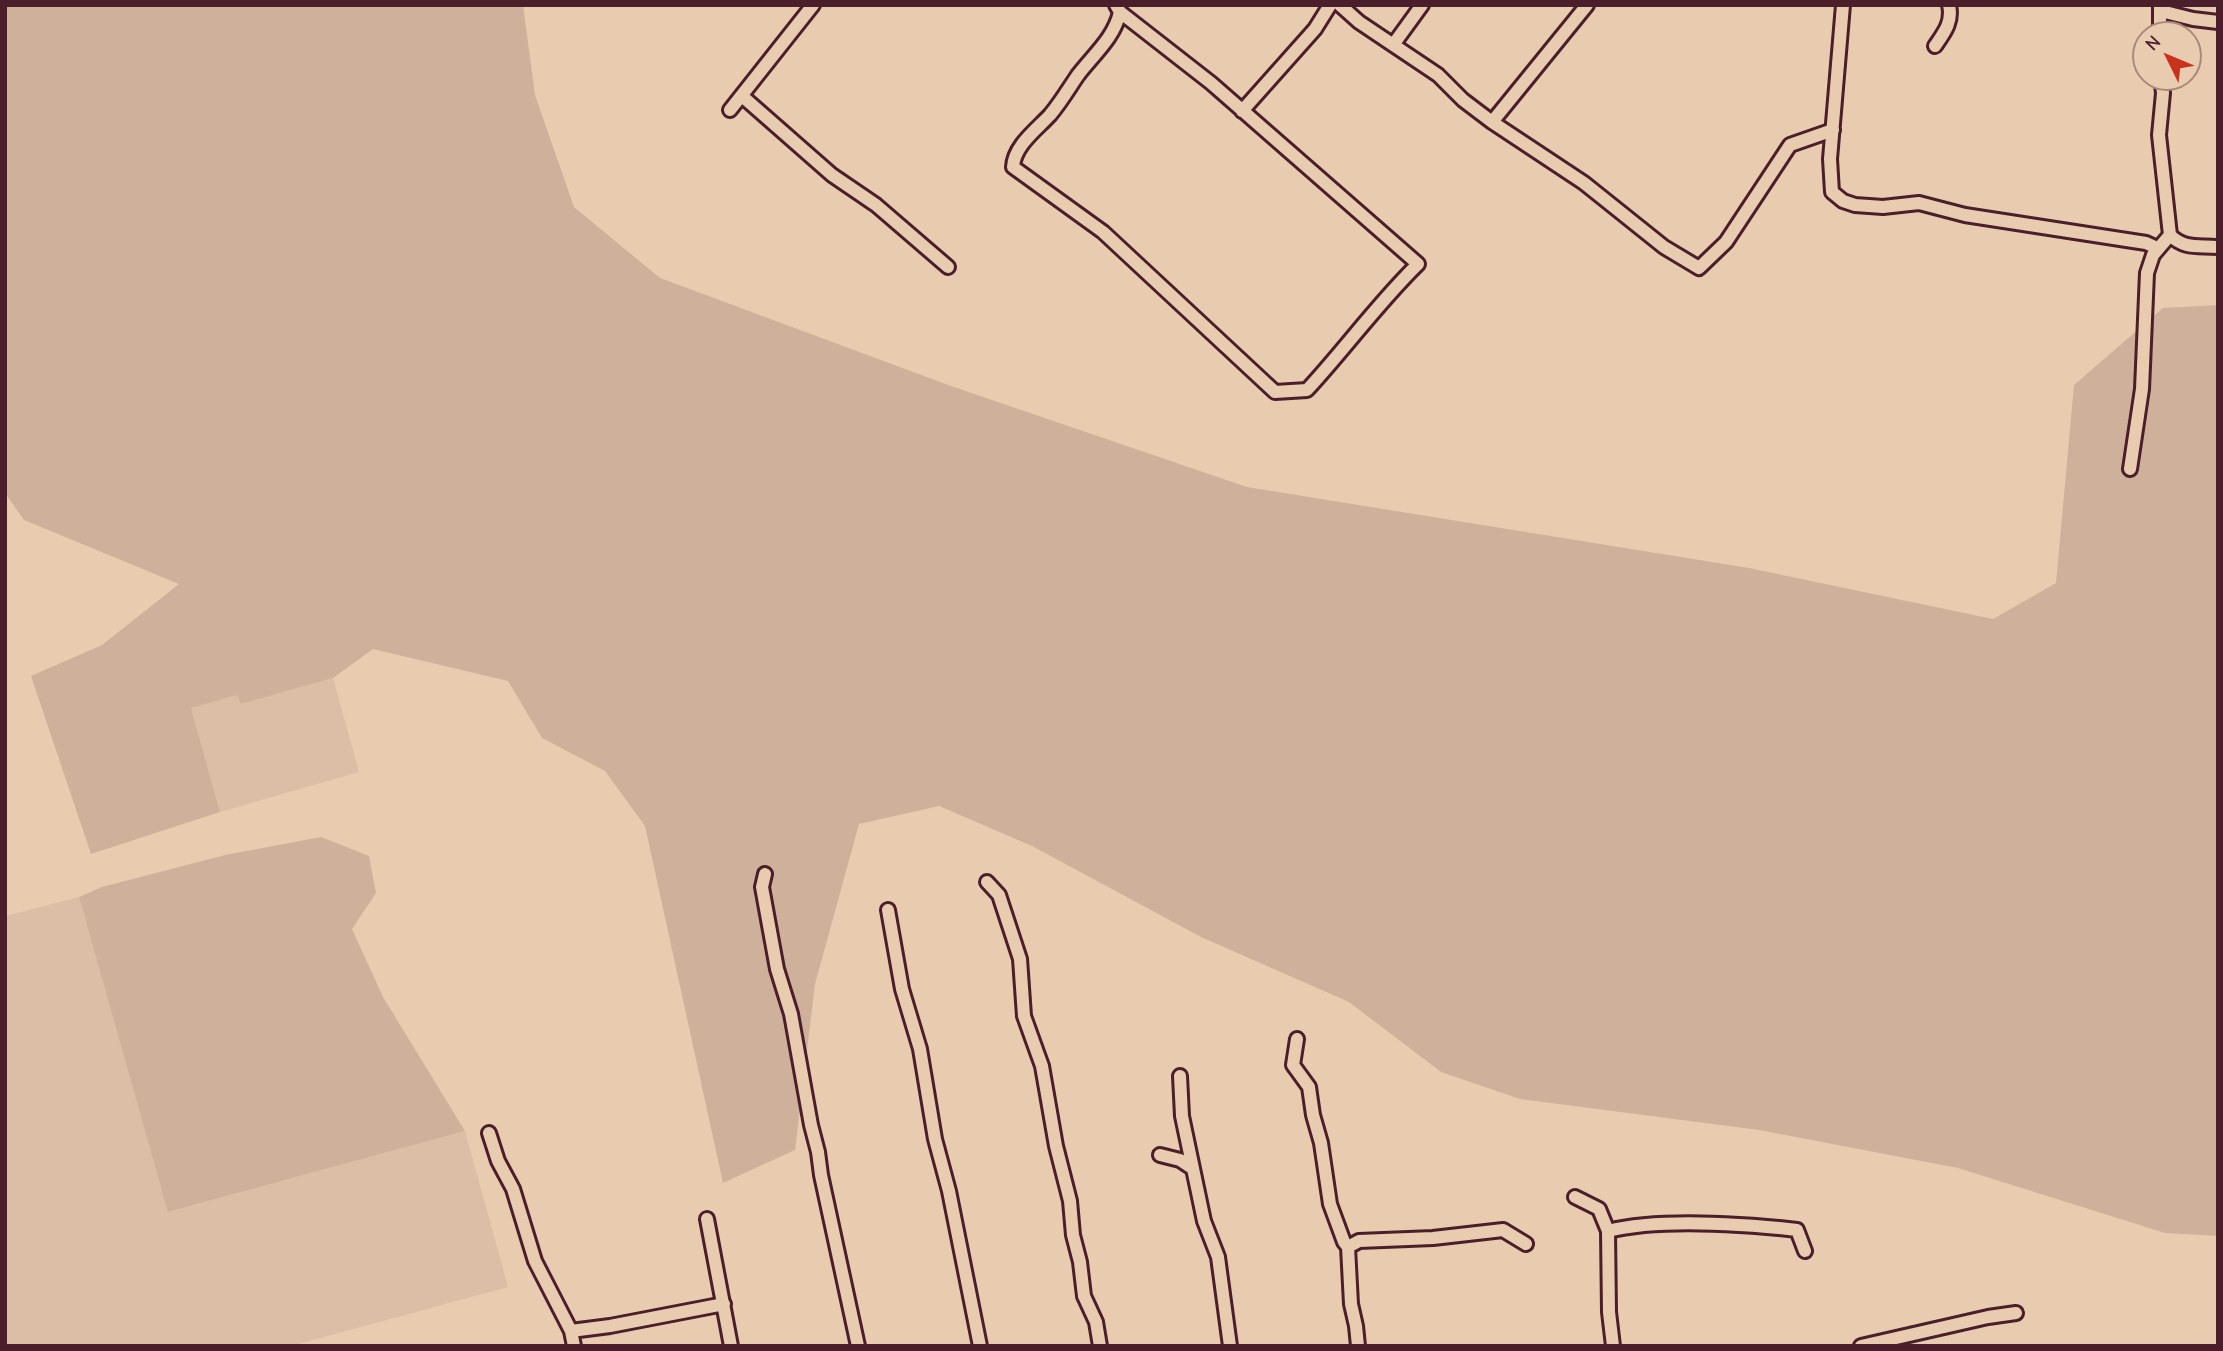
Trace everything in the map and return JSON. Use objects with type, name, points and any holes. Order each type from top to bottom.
[{"type":"street","points":[[730,110],[813,5]]},
{"type":"street","points":[[1242,111],[1315,29],[1330,5]]},
{"type":"street","points":[[1339,5],[1438,75],[1463,100],[1492,122],[1584,183],[1664,247],[1699,268],[1726,242],[1790,145],[1833,130]]},
{"type":"street","points":[[1393,45],[1422,5]]},
{"type":"street","points":[[1492,122],[1587,5]]},
{"type":"street","points":[[1843,5],[1830,159],[1832,192],[1843,201],[1855,205],[1884,206],[1919,203],[1965,215],[2146,243],[2157,248]]},
{"type":"street","points":[[1935,46],[1947,30],[1949,5]]},
{"type":"street","points":[[2160,8],[2193,19],[2218,22]]},
{"type":"street","points":[[1118,9],[1242,111],[1418,264],[1386,295],[1307,390],[1275,392],[1102,232],[1013,167],[1013,157],[1020,147],[1065,97],[1117,25],[1118,9]]},
{"type":"street","points":[[2163,91],[2159,135],[2170,235],[2182,244],[2192,247],[2218,247]]},
{"type":"street","points":[[742,96],[832,175],[876,205],[948,267]]},
{"type":"street","points":[[2130,469],[2142,389],[2147,273],[2157,248],[2170,235]]},
{"type":"street","points":[[765,874],[762,887],[777,969],[791,1014],[821,1175],[858,1346]]},
{"type":"street","points":[[987,882],[999,895],[1020,959],[1024,1016],[1044,1074],[1056,1146],[1070,1201],[1084,1296],[1096,1322],[1100,1346]]},
{"type":"street","points":[[888,910],[902,989],[920,1049],[936,1139],[980,1346]]},
{"type":"street","points":[[1297,1038],[1293,1065],[1309,1087],[1330,1204],[1348,1247],[1351,1304],[1358,1346]]},
{"type":"street","points":[[1180,1076],[1182,1116],[1204,1221],[1218,1257],[1230,1346]]},
{"type":"street","points":[[489,1133],[498,1161],[513,1189],[535,1261],[571,1331],[574,1346]]},
{"type":"street","points":[[1160,1155],[1180,1160],[1192,1168]]},
{"type":"street","points":[[1575,1197],[1599,1209],[1608,1231],[1609,1312],[1613,1346]]},
{"type":"street","points":[[707,1219],[732,1346]]},
{"type":"street","points":[[1608,1231],[1640,1224],[1755,1226],[1797,1230],[1805,1251]]},
{"type":"street","points":[[1348,1247],[1359,1241],[1433,1238],[1503,1230],[1526,1244]]},
{"type":"street","points":[[571,1331],[723,1304]]},
{"type":"street","points":[[1860,1346],[2016,1313]]},
{"type":"shaded area","points":[[5,5],[523,5],[535,95],[574,207],[660,278],[951,386],[1247,487],[1749,568],[1993,619],[2056,583],[2074,385],[2163,308],[2218,305],[2218,1236],[2165,1233],[1958,1168],[1759,1130],[1520,1099],[1441,1072],[1349,1002],[1201,937],[1032,846],[939,806],[859,824],[815,984],[795,1150],[723,1183],[645,826],[605,771],[542,738],[508,681],[373,649],[333,678],[241,704],[237,695],[191,708],[220,812],[91,854],[31,676],[102,645],[179,584],[24,520],[5,493]]},
{"type":"shaded area","points":[[333,678],[359,772],[220,812],[191,708],[238,694],[241,704]]},
{"type":"shaded area","points":[[321,837],[369,856],[376,893],[352,929],[383,997],[465,1131],[168,1212],[79,897],[102,887],[225,855]]},
{"type":"shaded area","points":[[79,897],[169,1212],[465,1131],[508,1287],[291,1346],[5,1346],[5,916]]}]
